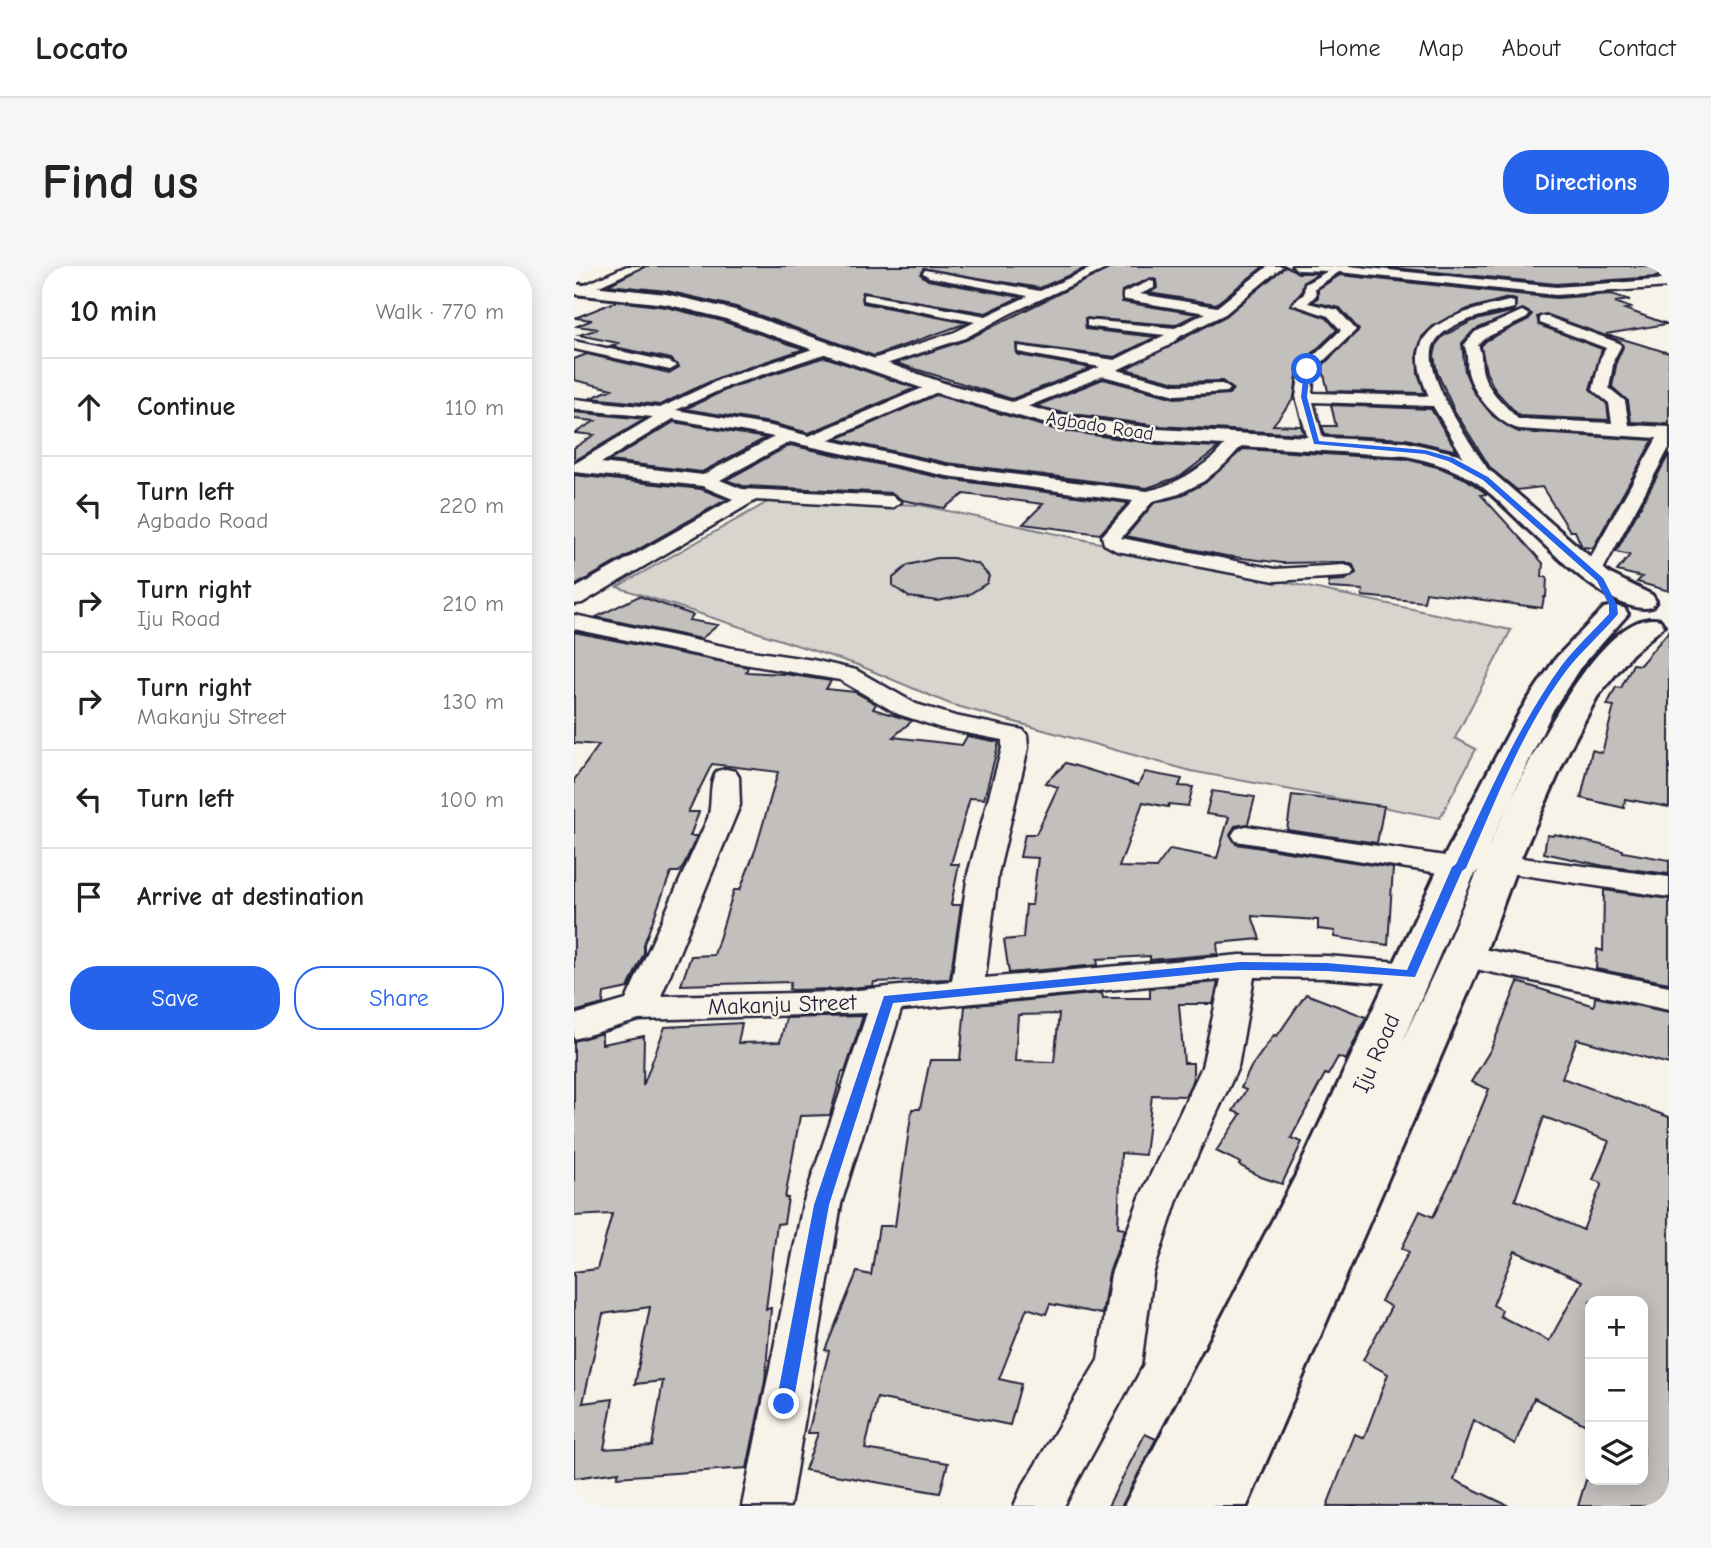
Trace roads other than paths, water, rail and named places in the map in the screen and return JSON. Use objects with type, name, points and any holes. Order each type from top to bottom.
[{"type":"main road","name":"Agbado Road","points":[[581,294],[611,292],[689,303],[729,314],[937,387],[1057,421],[1239,440],[1316,442],[1425,452],[1450,459],[1485,478],[1637,604]]},
{"type":"main road","name":"Iju Road","points":[[1156,1506],[1317,1183],[1411,974],[1553,748],[1583,694],[1622,648],[1637,604]]},
{"type":"main road","name":"Iju Road","points":[[1216,1506],[1463,956],[1478,865]]},
{"type":"street","points":[[581,294],[637,266]]},
{"type":"street","points":[[872,364],[960,335],[1004,311],[1106,266]]},
{"type":"street","points":[[1008,409],[1163,343],[1177,332],[1220,311],[1264,273],[1277,266]]},
{"type":"street","points":[[1298,266],[1337,267],[1433,280],[1556,290],[1669,283]]},
{"type":"street","points":[[1316,442],[1304,397],[1307,369],[1349,331],[1333,313],[1298,304],[1310,295],[1309,286],[1333,273],[1337,267]]},
{"type":"street","points":[[929,273],[1043,295]]},
{"type":"street","points":[[1150,285],[1127,296],[1220,311]]},
{"type":"street","points":[[1485,478],[1439,401],[1428,377],[1424,358],[1429,341],[1453,324],[1556,290]]},
{"type":"street","points":[[868,297],[987,320]]},
{"type":"street","points":[[1522,315],[1480,335],[1471,345],[1476,355],[1472,365],[1475,376],[1508,418],[1519,424],[1668,433],[1637,604]]},
{"type":"street","points":[[1545,320],[1614,346],[1607,359],[1601,390],[1616,401],[1621,429]]},
{"type":"street","points":[[1092,323],[1177,332]]},
{"type":"street","points":[[574,345],[670,366]]},
{"type":"street","points":[[670,414],[667,409],[670,407],[726,382],[828,348]]},
{"type":"street","points":[[1023,349],[1109,368],[1176,390],[1222,389]]},
{"type":"street","points":[[811,442],[857,419],[937,387]]},
{"type":"street","points":[[1304,397],[1439,401]]},
{"type":"street","points":[[574,404],[670,414],[790,435],[811,442],[947,471],[1147,497],[1163,495],[1207,471],[1228,454],[1239,440]]},
{"type":"street","points":[[579,469],[670,414]]},
{"type":"street","points":[[706,481],[790,435]]},
{"type":"street","points":[[574,598],[748,498],[706,481],[579,469]]},
{"type":"street","points":[[743,495],[892,502]]},
{"type":"street","points":[[1147,497],[1112,536],[1111,540],[1117,545],[1275,575],[1344,571]]},
{"type":"street","points":[[574,622],[848,675],[908,709],[950,723],[1014,736],[1015,748],[983,874],[967,992]]},
{"type":"street","points":[[639,1008],[722,818],[726,805],[726,777]]},
{"type":"street","points":[[1246,835],[1669,887]]},
{"type":"street","points":[[1463,956],[1669,998]]},
{"type":"street","points":[[1038,1506],[1119,1365],[1132,1274],[1159,1197],[1220,1068],[1240,966]]},
{"type":"street","name":"Makanju Street","points":[[574,1027],[639,1008],[837,1004],[1240,966],[1327,967],[1411,974]]},
{"type":"street","points":[[766,1506],[822,1205],[888,999]]}]
